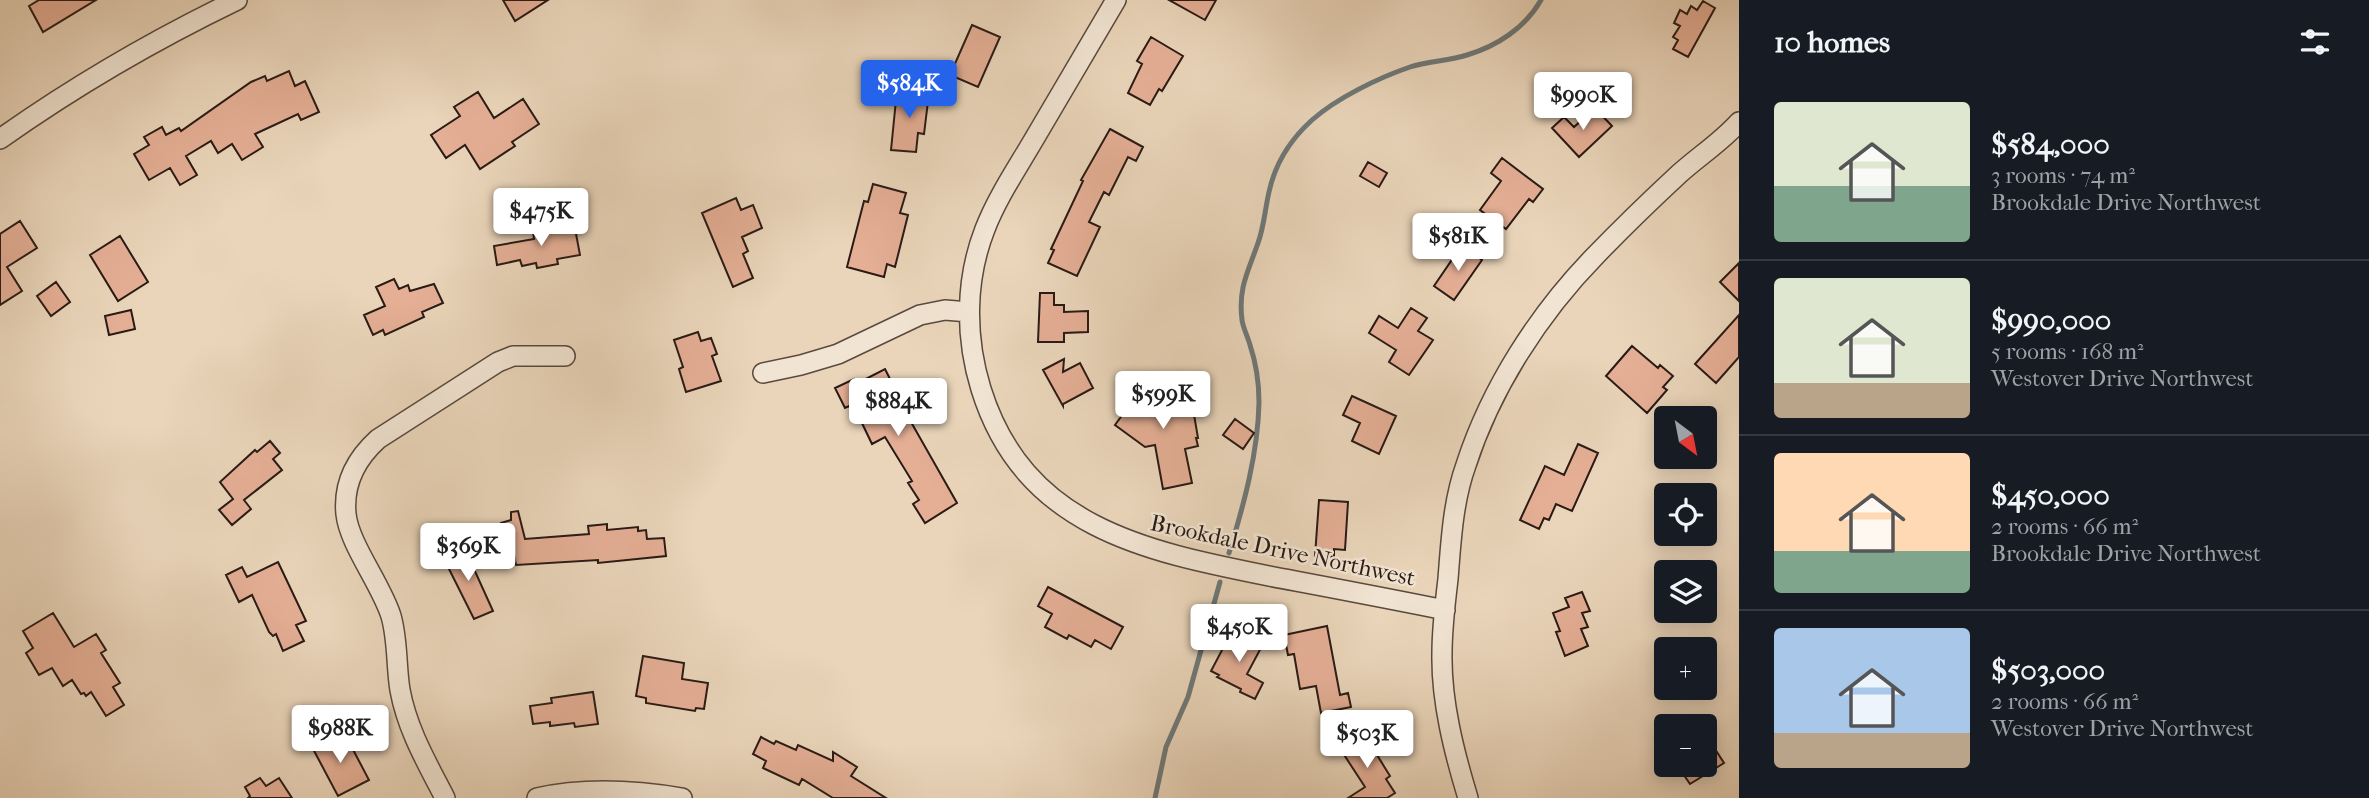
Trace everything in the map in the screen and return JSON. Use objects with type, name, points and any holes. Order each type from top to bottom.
[{"type":"street","points":[[0,139],[49,104],[97,75],[237,0]]},
{"type":"street","name":"Brookdale Drive Northwest","points":[[1116,0],[996,205],[976,257],[969,312],[970,341],[976,373],[996,427],[1011,452],[1032,478],[1058,503],[1077,517],[1131,542],[1180,558],[1445,610]]},
{"type":"street","points":[[1468,798],[1449,724],[1441,654],[1454,515],[1465,466],[1478,431],[1500,387],[1536,327],[1565,289],[1595,255],[1739,122]]},
{"type":"street","points":[[763,373],[838,354],[920,315],[945,310],[969,312]]},
{"type":"street","points":[[445,798],[407,720],[388,608],[381,589],[350,532],[346,514],[346,492],[351,475],[365,451],[378,439],[498,362],[513,356],[565,356]]},
{"type":"street","points":[[537,798],[595,790],[647,792],[682,798]]},
{"type":"building","points":[[39,0],[96,0],[43,32],[29,6]]},
{"type":"building","points":[[503,0],[548,0],[515,21]]},
{"type":"building","points":[[1169,0],[1216,0],[1205,20]]},
{"type":"building","points":[[1703,1],[1715,8],[1688,57],[1673,49],[1678,40],[1673,37],[1680,26],[1674,23],[1680,10],[1687,14],[1691,6],[1697,10]]},
{"type":"building","points":[[972,25],[1000,37],[978,87],[950,75]]},
{"type":"building","points":[[1151,37],[1183,56],[1162,91],[1159,89],[1150,105],[1128,93],[1142,64],[1137,61]]},
{"type":"building","points":[[289,71],[295,86],[305,81],[319,112],[301,120],[298,114],[255,134],[263,147],[242,160],[232,144],[218,153],[211,141],[186,156],[197,175],[180,185],[170,168],[149,180],[134,154],[149,145],[144,137],[162,127],[166,135],[179,128],[181,131],[251,82],[265,76],[267,81]]},
{"type":"building","points":[[897,90],[929,93],[924,134],[918,133],[916,152],[891,150]]},
{"type":"building","points":[[478,92],[494,118],[523,99],[539,124],[512,142],[515,146],[480,169],[465,145],[446,158],[431,135],[460,116],[454,107]]},
{"type":"building","points":[[1595,108],[1612,126],[1579,157],[1552,128],[1564,117],[1574,127]]},
{"type":"building","points":[[1110,129],[1143,147],[1136,161],[1128,157],[1109,195],[1104,192],[1089,222],[1100,227],[1077,276],[1048,263],[1054,250],[1051,249],[1083,181],[1081,180]]},
{"type":"building","points":[[1502,158],[1543,189],[1533,202],[1529,199],[1506,229],[1480,210],[1501,181],[1491,173]]},
{"type":"building","points":[[1368,162],[1387,173],[1379,187],[1360,176]]},
{"type":"building","points":[[873,184],[906,193],[900,213],[908,215],[895,267],[887,264],[884,277],[847,267],[864,201],[868,202]]},
{"type":"building","points":[[736,198],[741,210],[753,205],[762,228],[742,237],[748,251],[743,254],[753,278],[733,287],[702,213]]},
{"type":"building","points":[[20,221],[37,248],[7,267],[22,291],[0,305],[0,234]]},
{"type":"building","points":[[574,223],[580,255],[557,259],[558,264],[537,268],[536,263],[522,266],[520,260],[497,265],[494,246],[534,239],[533,231]]},
{"type":"building","points":[[120,236],[148,282],[118,301],[90,255]]},
{"type":"building","points":[[1462,245],[1482,260],[1454,300],[1434,286]]},
{"type":"building","points":[[1739,263],[1739,301],[1720,282]]},
{"type":"building","points":[[394,279],[399,289],[408,285],[410,291],[434,284],[443,303],[422,312],[424,317],[385,335],[383,330],[373,335],[364,315],[385,306],[376,287]]},
{"type":"building","points":[[56,282],[70,302],[51,316],[37,296]]},
{"type":"building","points":[[1040,293],[1054,293],[1054,305],[1064,305],[1064,312],[1088,311],[1088,332],[1064,333],[1064,342],[1038,342]]},
{"type":"building","points":[[1411,308],[1427,318],[1418,331],[1433,340],[1409,375],[1389,362],[1396,350],[1369,333],[1379,316],[1398,328]]},
{"type":"building","points":[[131,310],[135,329],[109,335],[105,316]]},
{"type":"building","points":[[1739,315],[1739,357],[1716,383],[1695,364]]},
{"type":"building","points":[[698,332],[701,341],[711,338],[717,354],[712,356],[721,381],[686,392],[679,369],[683,367],[674,340]]},
{"type":"building","points":[[1632,346],[1658,368],[1660,365],[1673,376],[1663,387],[1667,390],[1647,413],[1606,376]]},
{"type":"building","points":[[1064,359],[1063,372],[1080,363],[1093,388],[1063,406],[1043,370]]},
{"type":"building","points":[[885,369],[897,393],[902,391],[913,412],[907,415],[957,503],[925,523],[913,504],[919,500],[908,483],[912,481],[885,437],[872,444],[860,419],[857,421],[849,406],[845,408],[835,388],[854,379],[856,384]]},
{"type":"building","points":[[1148,380],[1170,400],[1191,397],[1198,446],[1185,449],[1192,483],[1163,489],[1155,445],[1145,447],[1115,425]]},
{"type":"building","points":[[1352,396],[1396,416],[1379,454],[1352,441],[1360,423],[1343,415]]},
{"type":"building","points":[[1235,419],[1254,433],[1243,449],[1223,435]]},
{"type":"building","points":[[270,441],[280,453],[273,459],[282,470],[244,500],[251,509],[232,525],[219,510],[233,499],[220,482],[255,450],[257,452]]},
{"type":"building","points":[[1578,444],[1598,453],[1572,511],[1556,504],[1549,520],[1544,518],[1539,529],[1520,520],[1545,466],[1564,475]]},
{"type":"building","points":[[1319,500],[1348,502],[1345,550],[1334,549],[1334,557],[1315,556]]},
{"type":"building","points":[[518,511],[525,539],[589,534],[588,526],[607,524],[607,530],[638,527],[638,531],[646,530],[647,539],[664,538],[666,556],[598,563],[598,560],[516,565],[512,544],[507,545],[501,523],[511,520],[511,512]]},
{"type":"building","points":[[464,547],[493,611],[474,619],[443,557]]},
{"type":"building","points":[[278,562],[306,621],[296,625],[304,641],[283,651],[276,634],[273,636],[269,632],[252,595],[239,602],[226,575],[242,567],[247,577]]},
{"type":"building","points":[[1048,587],[1123,627],[1111,649],[1095,640],[1091,647],[1069,635],[1067,639],[1045,627],[1052,614],[1038,606]]},
{"type":"building","points":[[1582,592],[1590,611],[1582,613],[1588,627],[1581,629],[1588,646],[1565,656],[1556,632],[1560,631],[1553,613],[1569,607],[1565,598]]},
{"type":"building","points":[[53,613],[74,647],[96,634],[106,650],[101,653],[120,683],[113,687],[124,705],[106,716],[91,692],[86,696],[81,694],[72,680],[63,686],[52,668],[39,675],[26,653],[33,648],[23,631]]},
{"type":"building","points":[[1327,626],[1340,695],[1348,693],[1351,707],[1321,713],[1316,686],[1300,689],[1294,654],[1288,655],[1284,635]]},
{"type":"building","points":[[1232,631],[1262,646],[1247,674],[1263,683],[1255,699],[1240,692],[1241,689],[1211,671]]},
{"type":"building","points":[[643,656],[684,663],[682,679],[708,683],[704,709],[696,708],[695,711],[646,703],[646,698],[636,696]]},
{"type":"building","points":[[593,692],[598,724],[575,727],[574,723],[550,726],[550,722],[533,724],[530,706],[552,703],[551,698]]},
{"type":"building","points":[[1358,735],[1365,745],[1369,742],[1390,776],[1386,779],[1395,793],[1387,798],[1348,798],[1365,787],[1339,747]]},
{"type":"building","points":[[333,736],[339,748],[349,742],[369,780],[338,796],[312,747]]},
{"type":"building","points":[[761,737],[796,750],[798,745],[833,761],[833,752],[857,767],[851,776],[886,798],[833,798],[802,779],[799,785],[763,768],[766,761],[753,754]]},
{"type":"building","points":[[1717,752],[1724,763],[1717,767]]},
{"type":"building","points":[[1685,777],[1701,777],[1690,784]]},
{"type":"building","points":[[260,778],[266,786],[279,778],[292,798],[248,798],[250,796],[245,787]]},
{"type":"waterway","points":[[1229,553],[1249,478],[1258,421],[1258,381],[1242,320],[1243,289],[1260,237],[1275,172],[1285,153],[1297,135],[1312,120],[1346,96],[1410,67],[1460,57],[1489,47],[1509,35],[1527,19],[1541,0]]},
{"type":"waterway","points":[[1155,798],[1166,747],[1188,697],[1220,582]]}]
